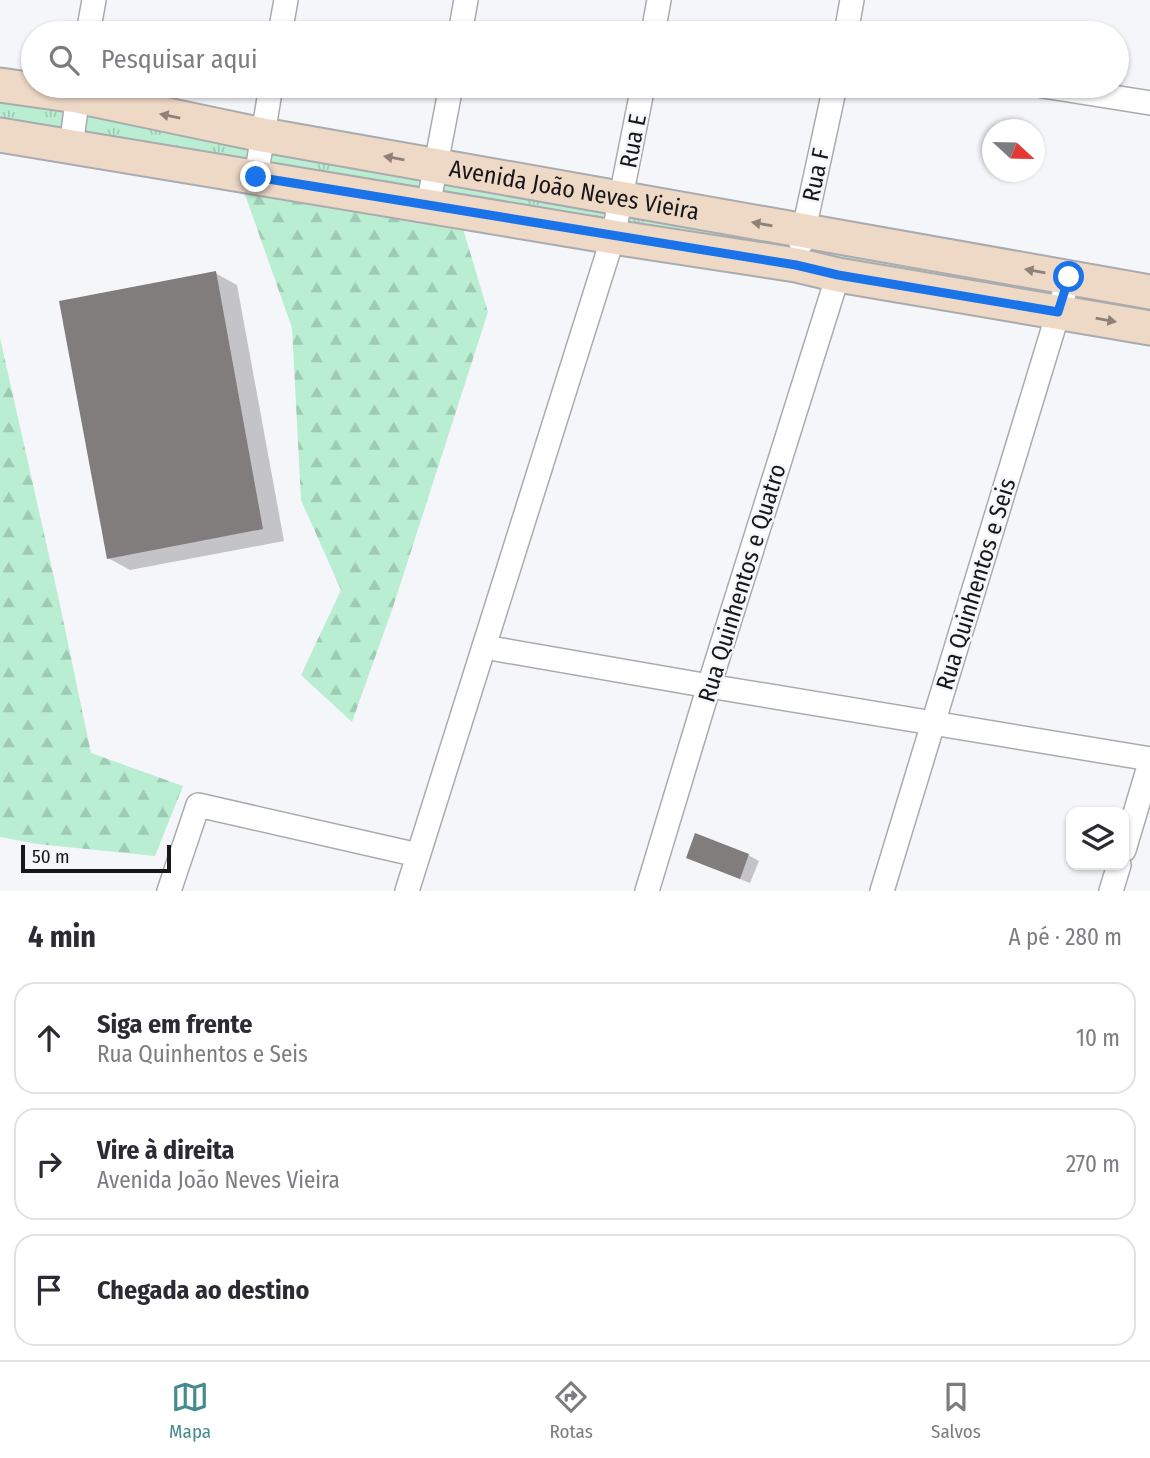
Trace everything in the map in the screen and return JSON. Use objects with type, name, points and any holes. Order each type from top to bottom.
[{"type":"street","points":[[90,21],[94,0]]},
{"type":"street","points":[[282,21],[286,0]]},
{"type":"street","points":[[462,21],[466,0]]},
{"type":"street","points":[[655,21],[659,0]]},
{"type":"street","points":[[848,21],[852,0]]},
{"type":"street","name":"Avenida João Neves Vieira","points":[[0,85],[21,87]]},
{"type":"street","points":[[71,147],[77,98]]},
{"type":"street","name":"Avenida João Neves Vieira","points":[[107,98],[263,135],[1150,292]]},
{"type":"street","points":[[256,177],[269,98]]},
{"type":"street","points":[[428,206],[449,98]]},
{"type":"street","name":"Rua E","points":[[407,891],[613,237],[641,98]]},
{"type":"street","name":"Rua F","points":[[796,265],[832,98]]},
{"type":"street","points":[[1119,98],[1150,103]]},
{"type":"street","name":"Avenida João Neves Vieira","points":[[0,135],[796,265],[838,275],[1150,328]]},
{"type":"street","name":"Rua Quinhentos e Quatro","points":[[647,891],[838,275]]},
{"type":"street","name":"Rua Quinhentos e Seis","points":[[882,891],[1069,277]]},
{"type":"street","points":[[484,647],[1150,761],[1129,833]]},
{"type":"street","points":[[169,891],[198,805],[418,855]]},
{"type":"street","points":[[1111,891],[1117,870]]},
{"type":"green space","points":[[0,85],[21,89],[21,98],[72,98],[1150,292],[1150,326],[0,129]]},
{"type":"green space","points":[[242,186],[461,222],[488,312],[393,607],[352,722],[301,675],[341,590],[301,500],[292,328]]},
{"type":"green space","points":[[0,338],[91,753],[183,786],[155,856],[37,844],[0,837]]},
{"type":"building","points":[[216,271],[263,529],[107,559],[59,301]]},
{"type":"building","points":[[695,833],[749,854],[740,879],[686,858]]},
{"type":"route","points":[[256,177],[796,265],[838,275],[1058,312],[1069,277]]}]
